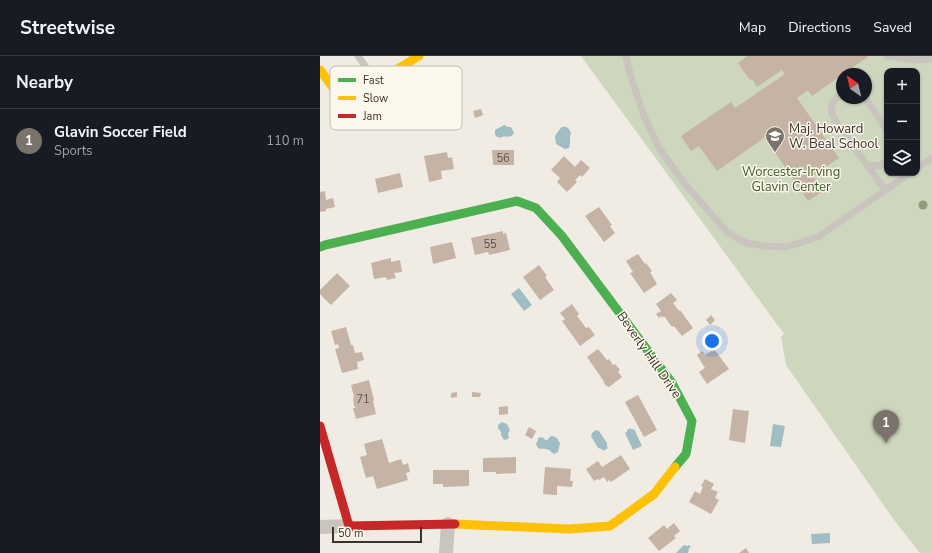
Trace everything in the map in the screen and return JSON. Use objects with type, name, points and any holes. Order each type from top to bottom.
[{"type":"street","points":[[402,66],[418,56]]},
{"type":"street","points":[[320,70],[330,84]]},
{"type":"street","name":"Beverly Hill Drive","points":[[320,247],[517,200],[536,208],[562,236],[672,383],[692,421],[686,454],[654,494],[610,526],[569,530],[448,524],[320,527]]},
{"type":"street","points":[[320,426],[349,526]]},
{"type":"street","points":[[446,553],[448,524]]},
{"type":"lane","points":[[358,56],[365,66]]},
{"type":"lane","points":[[626,56],[630,74],[644,116],[659,148],[685,184],[727,232],[746,243],[786,247],[818,237],[906,176]]},
{"type":"lane","points":[[887,56],[914,60],[932,59]]},
{"type":"lane","points":[[836,98],[831,108],[836,122],[885,190]]},
{"type":"lane","points":[[869,104],[884,126]]},
{"type":"lane","points":[[920,166],[932,158]]},
{"type":"lane","points":[[867,165],[880,166],[884,163]]},
{"type":"green space","name":"Worcester-Irving Glavin Center","points":[[581,56],[932,56],[932,553],[920,553],[894,520],[786,365],[781,337],[784,334]]},
{"type":"water","points":[[504,125],[511,127],[514,133],[509,137],[500,138],[496,136],[495,130]]},
{"type":"water","points":[[562,127],[568,128],[571,133],[569,148],[565,149],[556,144],[555,136]]},
{"type":"water","points":[[519,288],[532,305],[524,311],[511,294]]},
{"type":"water","points":[[502,422],[507,424],[510,430],[508,439],[504,440],[498,428],[498,425]]},
{"type":"water","points":[[773,424],[785,426],[781,447],[770,446]]},
{"type":"water","points":[[631,428],[632,430],[634,429],[642,446],[633,450],[625,433]]},
{"type":"water","points":[[596,430],[599,431],[607,443],[608,448],[603,451],[602,449],[598,448],[591,436]]},
{"type":"water","points":[[551,436],[556,437],[560,443],[558,452],[554,454],[548,450],[539,448],[536,444],[539,437],[547,440]]},
{"type":"water","points":[[830,533],[830,543],[812,544],[811,534]]},
{"type":"water","points":[[684,545],[689,545],[691,547],[689,548],[688,553],[676,553]]},
{"type":"building","name":"Maj. Howard W. Beal School","points":[[747,56],[869,56],[852,68],[836,68],[836,79],[812,96],[808,90],[797,98],[839,158],[813,176],[823,191],[808,201],[774,151],[780,146],[771,133],[717,171],[699,146],[691,151],[681,136],[731,102],[735,108],[785,74],[782,70],[757,87],[738,63]]},
{"type":"building","points":[[481,109],[483,115],[475,118],[473,111]]},
{"type":"building","points":[[492,150],[514,150],[514,165],[493,165]]},
{"type":"building","points":[[447,152],[448,158],[452,157],[454,169],[441,171],[442,179],[429,182],[424,156]]},
{"type":"building","points":[[564,156],[575,167],[581,160],[590,168],[582,177],[580,175],[575,180],[577,182],[567,192],[557,182],[560,178],[551,170]]},
{"type":"building","points":[[400,173],[403,187],[378,193],[375,179]]},
{"type":"building","points":[[325,191],[326,200],[333,198],[335,207],[320,212],[320,192]]},
{"type":"building","points":[[599,207],[612,225],[610,226],[615,233],[604,242],[585,216]]},
{"type":"building","points":[[503,231],[503,234],[506,233],[510,250],[489,255],[488,252],[475,255],[471,238]]},
{"type":"building","points":[[452,242],[456,258],[433,264],[430,247]]},
{"type":"building","points":[[638,254],[652,271],[650,272],[657,284],[644,293],[630,273],[633,272],[626,261]]},
{"type":"building","points":[[391,258],[391,262],[400,260],[402,272],[394,273],[396,278],[387,280],[386,277],[374,279],[371,263]]},
{"type":"building","points":[[539,265],[547,276],[545,277],[554,290],[540,300],[523,277]]},
{"type":"building","points":[[337,273],[350,286],[331,305],[320,294],[320,290]]},
{"type":"building","points":[[671,293],[677,300],[673,303],[693,328],[682,336],[674,326],[672,327],[664,316],[659,318],[656,314],[661,311],[656,304]]},
{"type":"building","points":[[572,304],[579,314],[577,316],[586,328],[589,327],[595,335],[580,346],[562,321],[565,319],[560,313]]},
{"type":"building","points":[[711,315],[715,320],[710,325],[706,320]]},
{"type":"building","points":[[346,327],[355,353],[362,352],[364,360],[357,362],[358,369],[342,373],[335,349],[339,348],[338,344],[335,345],[331,331]]},
{"type":"building","points":[[598,349],[607,360],[609,359],[613,365],[615,364],[620,370],[618,372],[622,377],[609,387],[605,385],[587,357]]},
{"type":"building","points":[[714,349],[729,369],[707,384],[699,372],[705,368],[697,355],[702,351],[705,355]]},
{"type":"building","points":[[369,380],[376,414],[356,419],[353,408],[356,408],[354,406],[354,397],[351,385]]},
{"type":"building","points":[[457,392],[457,397],[451,398],[451,393]]},
{"type":"building","points":[[472,392],[481,393],[480,397],[472,397]]},
{"type":"building","points":[[638,395],[657,430],[644,437],[625,402]]},
{"type":"building","points":[[508,406],[508,414],[499,415],[499,407]]},
{"type":"building","points":[[733,409],[749,411],[745,443],[729,440]]},
{"type":"building","points":[[529,427],[536,431],[532,439],[525,435]]},
{"type":"building","points":[[382,439],[389,463],[401,459],[403,465],[408,463],[410,472],[406,473],[408,480],[377,489],[373,476],[366,478],[360,457],[367,455],[364,444]]},
{"type":"building","points":[[621,455],[630,469],[611,482],[609,480],[607,482],[604,477],[594,481],[586,469],[598,461],[602,467]]},
{"type":"building","points":[[516,457],[516,473],[496,474],[496,472],[483,472],[483,458]]},
{"type":"building","points":[[545,467],[571,469],[570,481],[573,481],[572,487],[557,486],[557,495],[543,494]]},
{"type":"building","points":[[433,470],[469,470],[469,486],[443,487],[443,484],[433,484]]},
{"type":"building","points":[[705,479],[714,484],[711,489],[718,492],[715,498],[719,500],[711,514],[689,502],[695,491],[700,494],[703,487],[701,486]]},
{"type":"building","points":[[674,523],[680,531],[674,536],[676,538],[659,551],[648,538],[664,525],[667,529]]},
{"type":"building","points":[[746,548],[749,553],[739,553]]},
{"type":"traffic: fast","points":[[320,247],[517,201],[536,208],[562,236],[672,383],[692,421],[686,454],[675,467]]},
{"type":"traffic: slow","points":[[402,66],[419,56]]},
{"type":"traffic: slow","points":[[320,70],[330,84]]},
{"type":"traffic: slow","points":[[455,524],[569,529],[610,526],[654,494],[675,467]]},
{"type":"traffic: jam","points":[[320,426],[349,526],[455,524]]},
{"type":"place","name":"Maj. Howard W. Beal School","points":[[775,153]]},
{"type":"place","name":"Glavin Soccer Field","points":[[886,443]]}]
